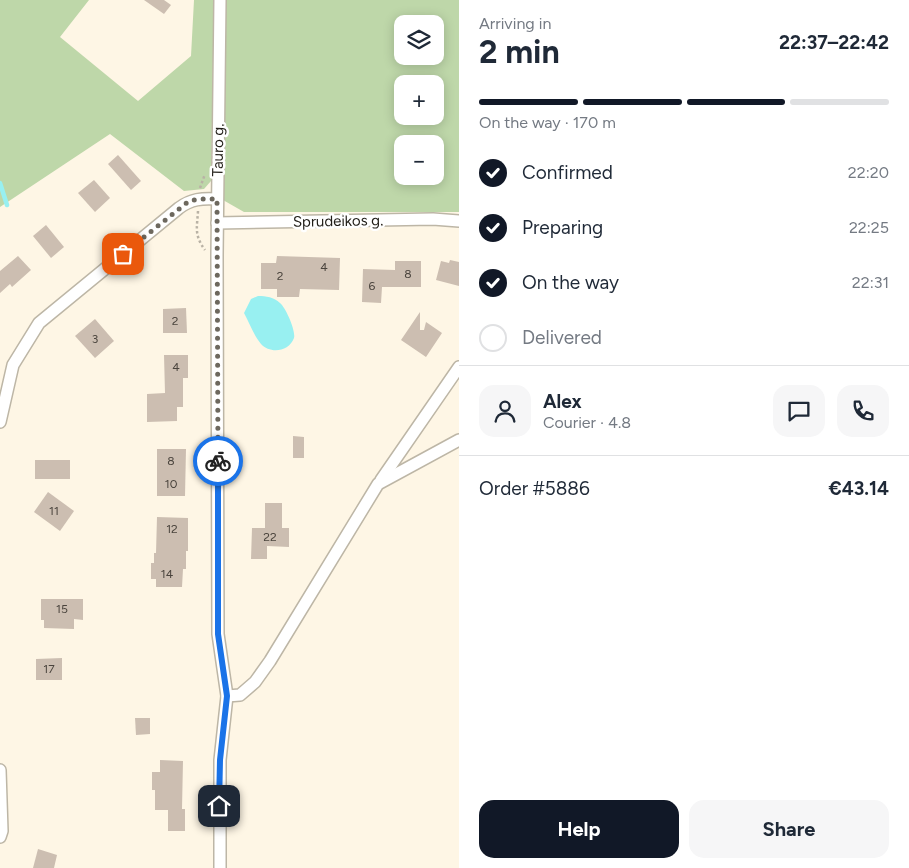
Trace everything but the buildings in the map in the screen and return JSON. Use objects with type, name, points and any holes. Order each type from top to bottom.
[{"type":"street","name":"Tauro g.","points":[[220,1],[216,255],[218,634],[227,696],[220,760],[220,868]]},
{"type":"street","points":[[0,422],[13,365],[39,323],[189,201],[217,199]]},
{"type":"street","name":"Sprudeikos g.","points":[[217,223],[433,219],[459,221]]},
{"type":"street","points":[[227,696],[240,695],[255,682],[270,661],[378,484],[459,368]]},
{"type":"street","points":[[378,484],[459,440]]},
{"type":"street","points":[[0,770],[2,831],[0,837]]},
{"type":"path","points":[[205,167],[200,185],[196,232],[198,241],[208,255],[216,255]]},
{"type":"green space","points":[[0,0],[89,0],[60,37],[138,101],[191,56],[194,0],[214,0],[211,181],[204,189],[184,191],[110,134],[0,207]]},
{"type":"green space","points":[[226,0],[459,0],[459,212],[244,212],[223,200]]},
{"type":"water","points":[[258,296],[275,299],[288,314],[294,330],[294,338],[292,343],[284,349],[269,349],[261,344],[244,313],[251,299]]},
{"type":"waterway","points":[[0,183],[7,205]]},
{"type":"way so far","points":[[123,254],[189,201],[217,199],[218,461]]},
{"type":"route","points":[[218,461],[218,634],[227,696],[220,760],[219,806]]}]
